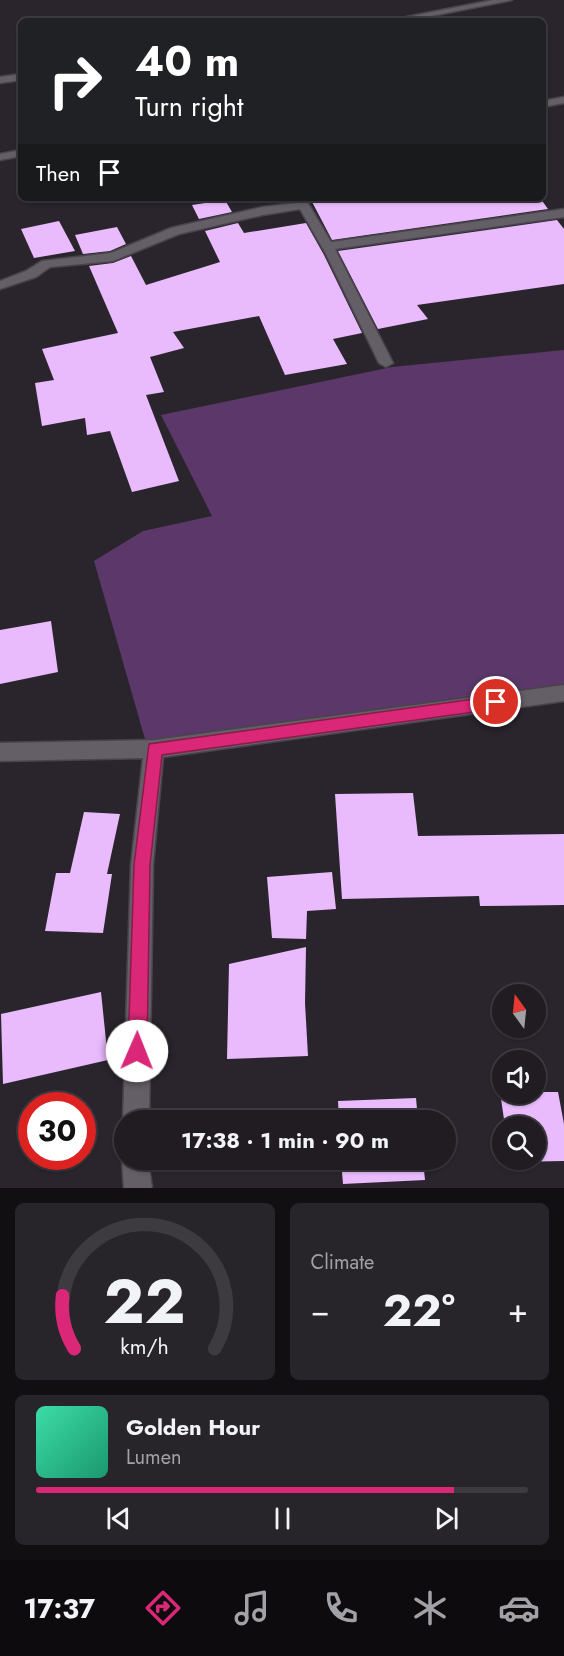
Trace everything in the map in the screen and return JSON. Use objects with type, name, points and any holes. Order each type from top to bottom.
[{"type":"street","points":[[408,18],[508,0]]},
{"type":"street","points":[[0,80],[18,77]]},
{"type":"street","points":[[546,103],[564,100]]},
{"type":"street","points":[[0,157],[18,154]]},
{"type":"street","points":[[0,285],[31,274],[47,264],[113,257],[175,231],[301,202],[327,246],[386,363]]},
{"type":"street","points":[[327,246],[564,213]]},
{"type":"street","points":[[0,752],[154,749],[564,693]]},
{"type":"street","points":[[136,1110],[142,865],[154,749]]},
{"type":"street","points":[[136,1170],[138,1188]]},
{"type":"shaded area","points":[[564,350],[564,691],[147,746],[94,561],[143,531],[212,516],[161,415],[392,367]]},
{"type":"building","points":[[226,201],[232,212],[199,219],[192,205]]},
{"type":"building","points":[[312,201],[542,201],[548,209],[332,240]]},
{"type":"building","points":[[557,220],[564,229],[564,284],[417,305],[428,319],[378,329],[338,251]]},
{"type":"building","points":[[59,221],[75,251],[34,258],[21,229]]},
{"type":"building","points":[[238,223],[244,233],[306,223],[362,333],[333,339],[347,364],[285,375],[259,316],[173,332],[184,348],[150,357],[164,392],[146,395],[179,481],[132,492],[110,431],[87,435],[85,418],[42,426],[35,383],[54,380],[42,349],[118,333],[89,266],[113,263],[131,256],[146,285],[220,262],[205,231]]},
{"type":"building","points":[[117,227],[126,244],[110,251],[83,254],[75,235]]},
{"type":"building","points":[[51,621],[58,672],[0,684],[0,630]]},
{"type":"building","points":[[413,793],[418,836],[564,834],[564,905],[480,906],[479,896],[342,899],[335,794]]},
{"type":"building","points":[[84,812],[120,814],[107,874],[112,874],[103,933],[45,931],[56,873],[70,873]]},
{"type":"building","points":[[332,872],[336,909],[307,911],[306,939],[272,938],[267,877]]},
{"type":"building","points":[[306,947],[305,1003],[308,1056],[227,1059],[229,964]]},
{"type":"building","points":[[101,992],[108,1060],[3,1084],[1,1014]]},
{"type":"building","points":[[546,1092],[558,1092],[564,1124],[564,1161],[546,1161],[546,1116],[504,1116],[502,1104],[546,1104]]},
{"type":"building","points":[[416,1098],[417,1110],[338,1110],[338,1101]]},
{"type":"building","points":[[342,1170],[424,1170],[425,1180],[343,1184]]},
{"type":"route","points":[[137,1051],[142,865],[154,749],[496,702]]}]
